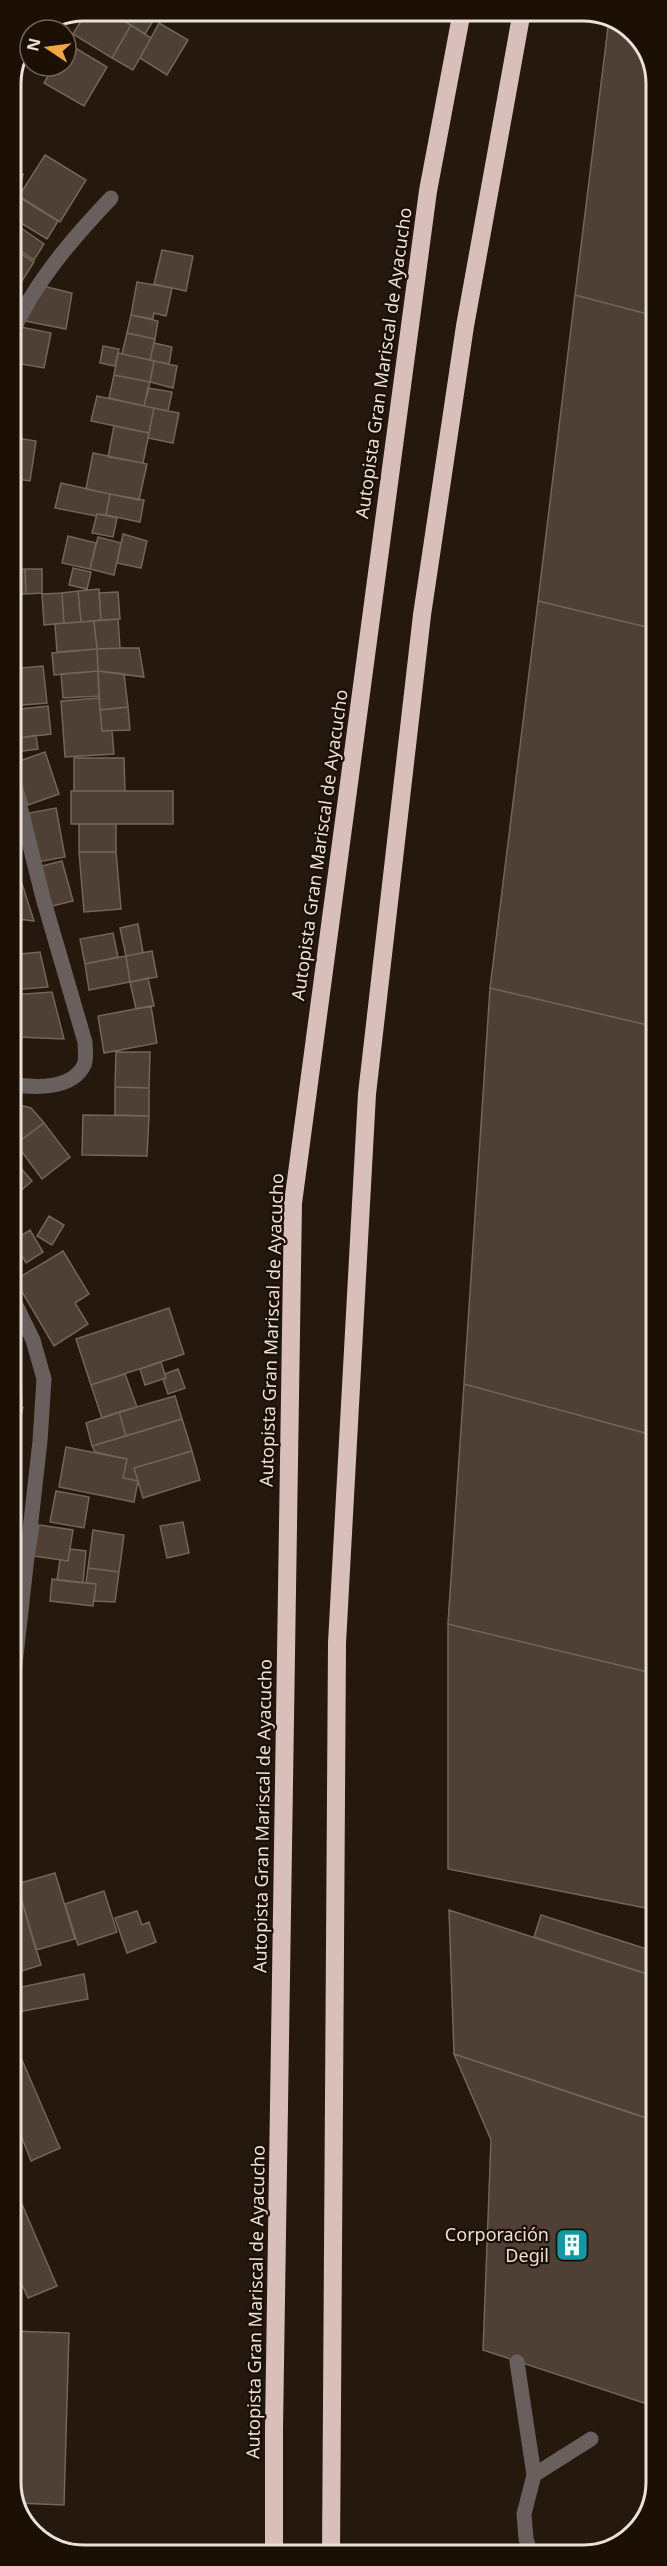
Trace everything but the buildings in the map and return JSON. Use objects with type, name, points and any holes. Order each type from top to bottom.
[{"type":"highway","name":"Autopista Gran Mariscal de Ayacucho","points":[[274,2545],[293,1203],[428,191],[460,21]]},
{"type":"highway","points":[[331,2545],[337,1643],[367,1094],[424,603],[465,326],[520,21]]},
{"type":"street","points":[[21,316],[38,285],[82,228],[111,198]]},
{"type":"street","points":[[21,810],[43,898],[84,1042],[85,1064],[77,1076],[65,1082],[45,1086],[21,1085]]},
{"type":"street","points":[[21,1315],[33,1340],[44,1379],[41,1432],[21,1617]]},
{"type":"street","points":[[518,2362],[534,2475],[524,2514],[528,2545]]},
{"type":"street","points":[[534,2475],[591,2439]]},
{"type":"place","name":"Corporación Degil","points":[[572,2245]]}]
